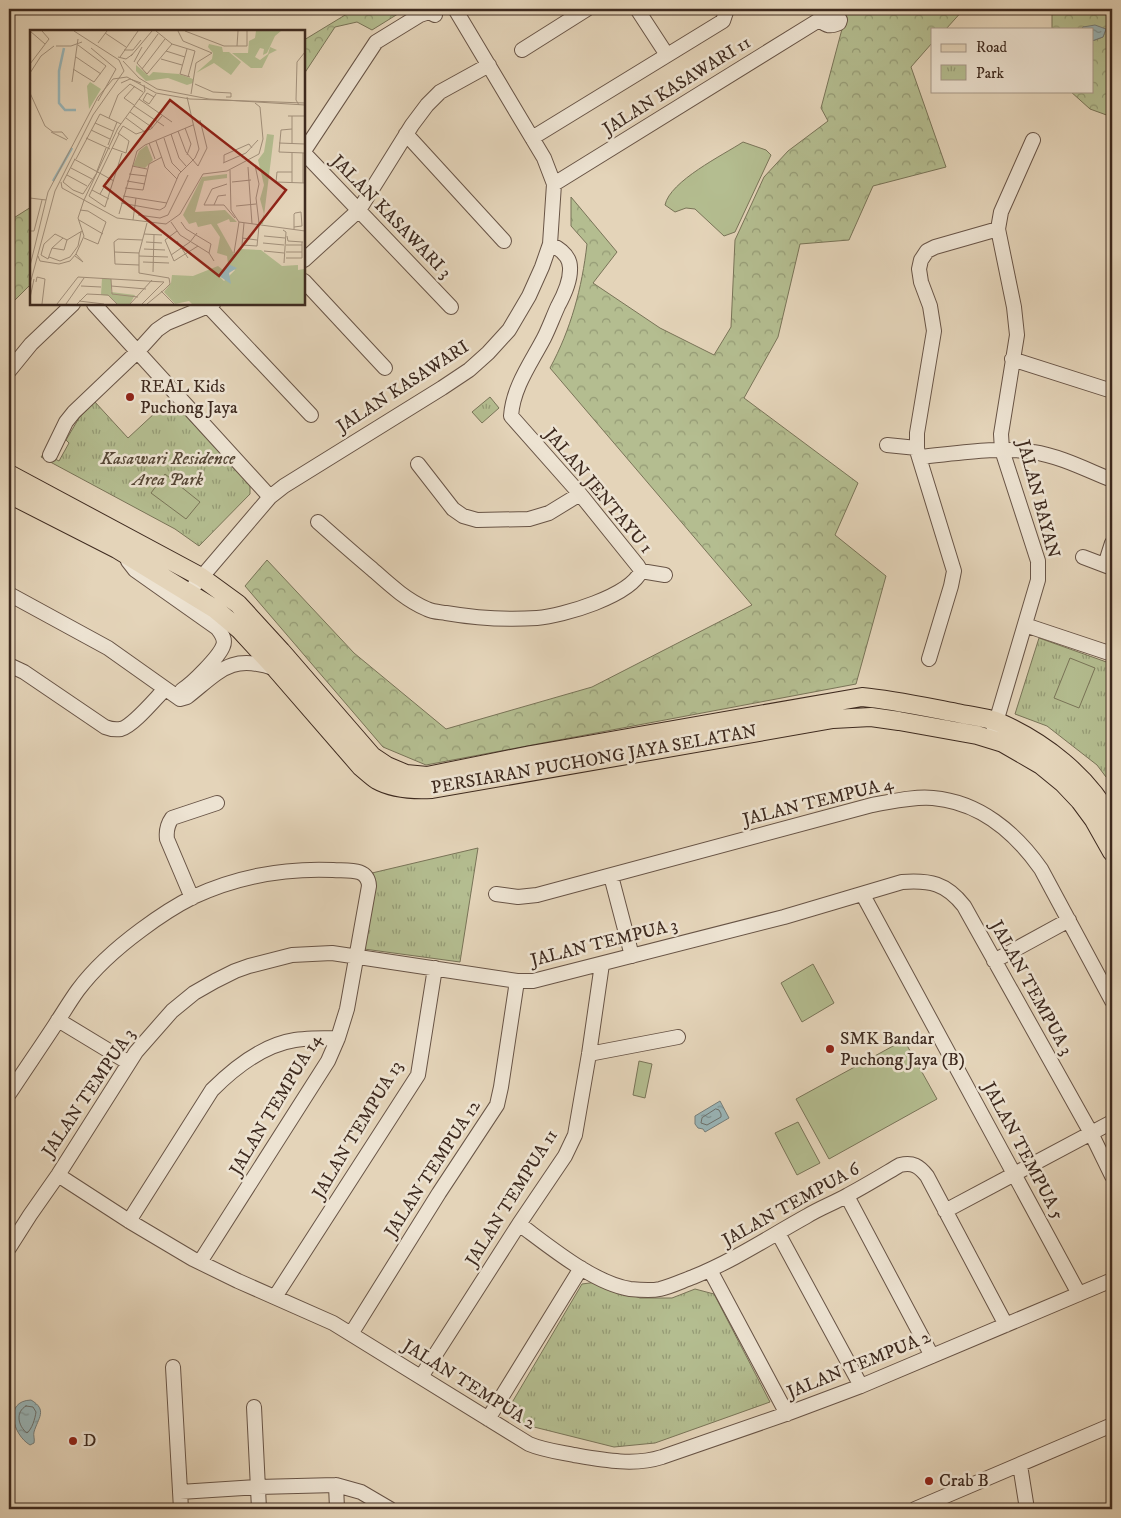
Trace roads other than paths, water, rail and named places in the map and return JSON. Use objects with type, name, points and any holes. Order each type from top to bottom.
[{"type":"main road","name":"PERSIARAN PUCHONG JAYA SELATAN","points":[[9,474],[201,577],[238,604],[372,756],[387,766],[406,774],[427,776],[578,747],[862,697],[901,702],[996,721],[1021,733],[1052,753],[1077,774],[1092,789],[1112,821]]},
{"type":"main road","name":"PERSIARAN PUCHONG JAYA SELATAN","points":[[9,494],[117,549],[215,609],[239,629],[276,669],[361,767],[378,780],[396,787],[416,790],[442,788],[833,719],[871,717],[977,735],[1002,743],[1041,765],[1063,783],[1094,820],[1112,852]]},
{"type":"street","name":"JALAN KASAWARI","points":[[188,593],[270,497],[284,486],[469,370],[509,330],[529,296],[550,244],[554,184],[544,158],[455,9]]},
{"type":"street","points":[[522,50],[587,9]]},
{"type":"street","points":[[637,9],[667,55]]},
{"type":"street","points":[[305,150],[376,42],[420,15],[428,12],[435,15]]},
{"type":"street","points":[[532,138],[667,55],[725,15]]},
{"type":"street","name":"JALAN KASAWARI 11","points":[[554,184],[819,20]]},
{"type":"street","points":[[305,259],[359,210],[406,134],[427,105],[440,92],[489,64]]},
{"type":"street","points":[[406,134],[504,240]]},
{"type":"street","name":"JALAN BAYAN","points":[[990,739],[1038,580],[1038,561],[1002,450],[1002,434],[1017,335],[998,230],[1001,212],[1033,140]]},
{"type":"street","name":"JALAN KASAWARI 3","points":[[305,153],[450,307]]},
{"type":"street","points":[[929,659],[954,571],[918,452],[917,433],[934,331],[930,306],[921,282],[919,269],[921,260],[927,251],[935,247],[998,230]]},
{"type":"street","name":"JALAN JENTAYU 1","points":[[318,522],[406,599],[430,610],[461,616],[538,618],[580,609],[629,586],[638,576],[641,571],[638,566],[580,494],[511,416],[518,386],[566,291],[570,270],[569,262],[562,250],[550,244]]},
{"type":"street","points":[[305,282],[385,368]]},
{"type":"street","points":[[9,371],[31,344],[72,305]]},
{"type":"street","points":[[95,305],[270,497]]},
{"type":"street","points":[[50,455],[66,422],[74,412],[137,352],[157,330],[167,323],[211,305],[311,415]]},
{"type":"street","points":[[1012,359],[1112,392]]},
{"type":"street","points":[[888,445],[918,452],[1032,451],[1053,456],[1112,480]]},
{"type":"street","points":[[418,464],[454,509],[463,516],[477,520],[529,519],[549,513],[580,494]]},
{"type":"street","points":[[1083,557],[1108,566],[1112,544]]},
{"type":"street","points":[[9,665],[24,672],[112,730],[130,725],[170,692],[186,688],[215,659],[224,645],[223,635],[217,628],[135,570],[117,549]]},
{"type":"street","points":[[641,571],[665,575]]},
{"type":"street","points":[[9,594],[108,648],[180,699],[187,697],[225,667],[240,662],[262,664],[276,669]]},
{"type":"street","points":[[1025,625],[1112,654]]},
{"type":"street","name":"JALAN TEMPUA 4","points":[[496,894],[518,897],[537,895],[872,805],[932,797],[978,810],[1005,828],[1030,853],[1041,868],[1112,1001]]},
{"type":"street","points":[[9,1094],[78,990],[108,957],[122,944],[154,921],[192,898],[167,839],[166,830],[172,818],[217,803]]},
{"type":"street","name":"JALAN TEMPUA 14","points":[[192,898],[219,887],[271,873],[315,869],[358,872],[365,875],[369,886],[346,1009],[338,1038],[328,1061],[200,1262]]},
{"type":"street","points":[[611,876],[632,956]]},
{"type":"street","name":"JALAN TEMPUA 3","points":[[9,1248],[136,1052],[172,1011],[194,993],[235,971],[292,955],[332,953],[517,981],[543,979],[784,917],[902,882],[917,881],[937,884],[946,888],[964,906],[1112,1176]]},
{"type":"street","name":"JALAN TEMPUA 5","points":[[863,895],[1079,1294]]},
{"type":"street","points":[[994,961],[1069,920]]},
{"type":"street","name":"JALAN TEMPUA 11","points":[[421,1378],[518,1224],[565,1156],[575,1134],[602,964]]},
{"type":"street","name":"JALAN TEMPUA 13","points":[[275,1297],[418,1075],[435,968]]},
{"type":"street","name":"JALAN TEMPUA 12","points":[[351,1334],[497,1105],[517,981]]},
{"type":"street","points":[[58,1020],[129,1063]]},
{"type":"street","points":[[129,1220],[212,1090],[227,1074],[270,1047],[293,1040],[338,1038]]},
{"type":"street","points":[[589,1054],[678,1038]]},
{"type":"street","points":[[945,1211],[1112,1122]]},
{"type":"street","name":"JALAN TEMPUA 6","points":[[518,1224],[581,1268],[615,1284],[645,1290],[660,1289],[710,1270],[900,1165],[909,1163],[916,1165],[927,1176],[1006,1325]]},
{"type":"street","name":"JALAN TEMPUA 2","points":[[58,1175],[200,1262],[333,1323],[520,1439],[537,1448],[590,1458],[644,1461],[662,1457],[788,1414],[861,1386],[1112,1280]]},
{"type":"street","points":[[847,1196],[932,1356]]},
{"type":"street","points":[[778,1233],[861,1386]]},
{"type":"street","points":[[488,1419],[581,1268]]},
{"type":"street","points":[[710,1270],[788,1414]]},
{"type":"street","points":[[173,1367],[182,1509]]},
{"type":"street","points":[[254,1407],[259,1509]]},
{"type":"street","points":[[915,1509],[930,1506],[1112,1425]]},
{"type":"street","points":[[1020,1465],[1026,1509]]},
{"type":"street","points":[[180,1492],[336,1485],[361,1492],[390,1509]]},
{"type":"street","points":[[336,1485],[337,1509]]},
{"type":"water","points":[[1095,25],[1106,29],[1103,37],[1094,40],[1094,28],[1083,27]]},
{"type":"water","points":[[720,1101],[729,1118],[705,1132],[703,1129],[698,1128],[695,1124],[695,1116]]},
{"type":"water","points":[[31,1400],[39,1407],[40,1415],[34,1433],[34,1443],[30,1445],[15,1427],[14,1412],[22,1402]]},
{"type":"place","name":"REAL Kids Puchong Jaya","points":[[130,397]]},
{"type":"place","name":"SMK Bandar Puchong Jaya (B)","points":[[830,1049]]},
{"type":"place","name":"D","points":[[73,1441]]},
{"type":"place","name":"Crab B","points":[[929,1481]]},
{"type":"park label","name":"Kasawari Residence Area Park","points":[[168,469]]}]
